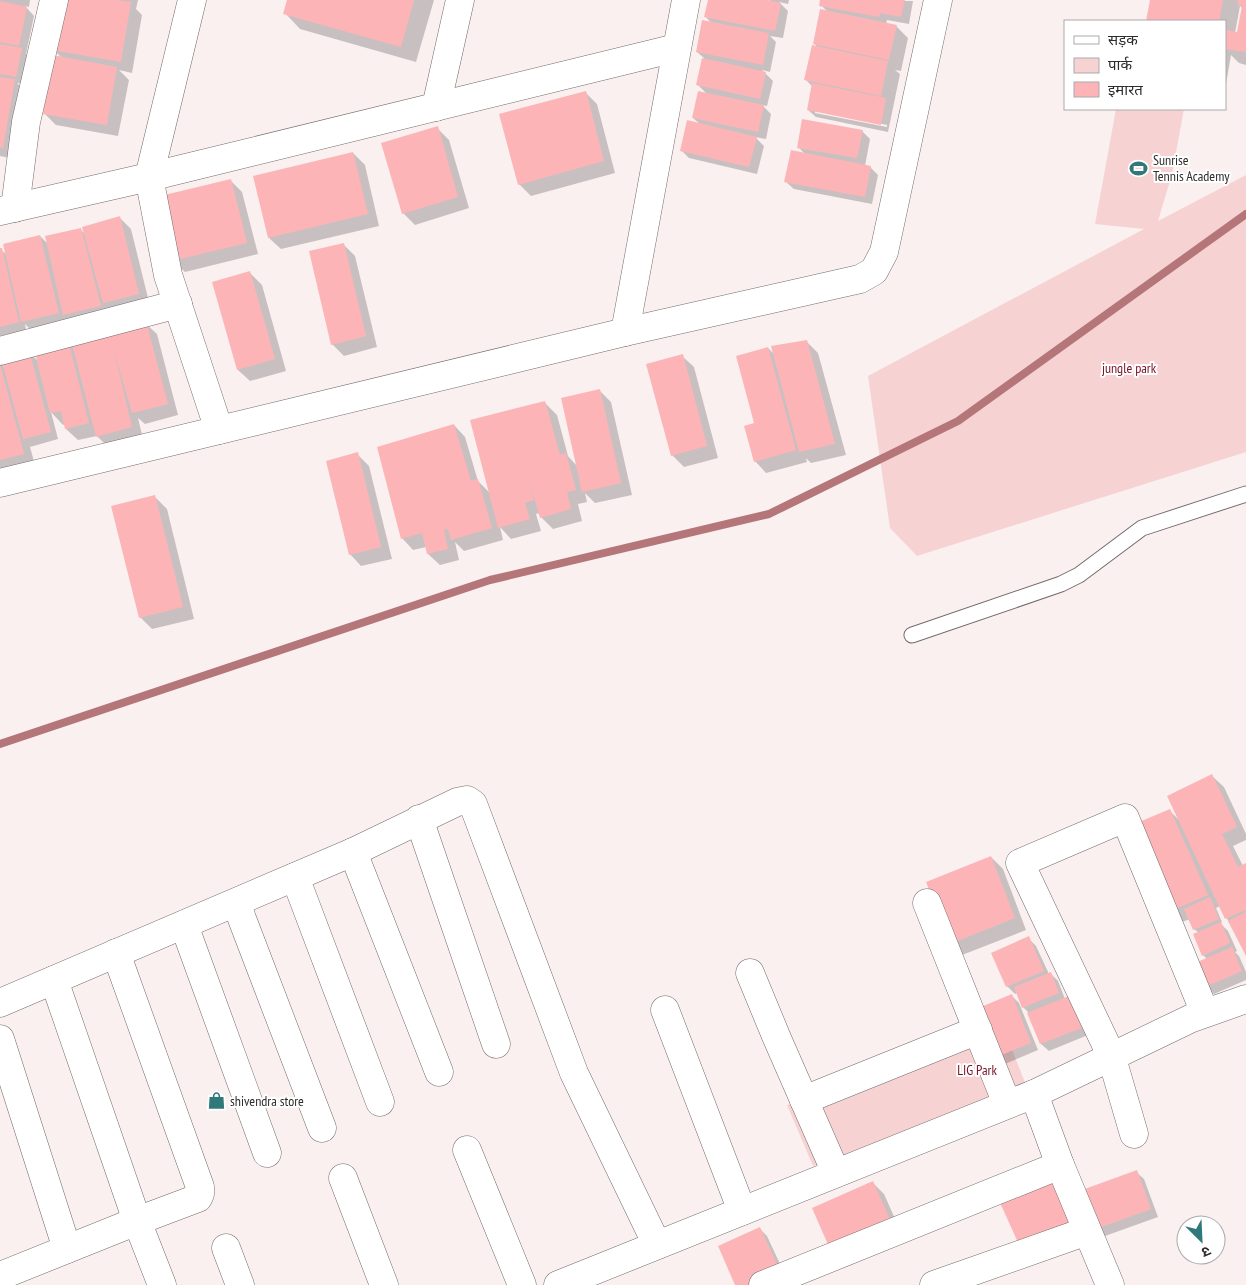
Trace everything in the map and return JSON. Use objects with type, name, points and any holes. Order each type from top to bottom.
[{"type":"street","points":[[54,0],[7,209],[149,177],[676,48]]},
{"type":"street","points":[[192,0],[149,177],[168,274],[219,430]]},
{"type":"street","points":[[436,107],[460,0]]},
{"type":"street","points":[[624,332],[686,0]]},
{"type":"street","points":[[0,483],[624,332],[860,279],[874,270],[884,252],[938,0]]},
{"type":"street","points":[[0,350],[178,304]]},
{"type":"street","points":[[0,1003],[236,903],[353,852],[457,802],[467,800],[473,804],[574,1073],[657,1246]]},
{"type":"street","points":[[1134,1134],[1111,1055],[1020,863],[1125,818],[1205,1013]]},
{"type":"street","points":[[419,819],[496,1044]]},
{"type":"street","points":[[353,852],[439,1072]]},
{"type":"street","points":[[295,876],[380,1102]]},
{"type":"street","points":[[236,903],[322,1128]]},
{"type":"street","points":[[927,903],[1007,1104]]},
{"type":"street","points":[[184,925],[267,1153]]},
{"type":"street","points":[[0,1276],[36,1274],[67,1249],[198,1198],[200,1194],[200,1187],[116,953]]},
{"type":"street","points":[[750,973],[836,1173]]},
{"type":"street","points":[[54,980],[137,1221],[162,1285]]},
{"type":"street","points":[[558,1285],[1034,1094],[1111,1055],[1192,1018],[1246,999]]},
{"type":"street","points":[[665,1010],[742,1211]]},
{"type":"street","points":[[804,1100],[978,1030]]},
{"type":"street","points":[[0,1039],[67,1249]]},
{"type":"street","points":[[1034,1094],[1060,1165],[1110,1285]]},
{"type":"street","points":[[467,1150],[522,1285]]},
{"type":"street","points":[[763,1285],[821,1274],[1060,1165]]},
{"type":"street","points":[[343,1178],[384,1285]]},
{"type":"street","points":[[934,1285],[1087,1231]]},
{"type":"street","points":[[226,1248],[240,1285]]},
{"type":"lane","points":[[912,635],[1062,584],[1079,575],[1142,528],[1246,494]]},
{"type":"green space","name":"jungle park","points":[[1116,110],[1184,110],[1172,174],[1158,221],[1246,175],[1246,452],[917,556],[890,528],[868,376],[1144,229],[1095,224]]},
{"type":"green space","name":"LIG Park","points":[[1001,1022],[1028,1090],[813,1166],[787,1105]]},
{"type":"building","points":[[60,0],[117,0],[131,2],[121,62],[52,50]]},
{"type":"building","points":[[287,0],[414,0],[401,47],[283,14]]},
{"type":"building","points":[[708,0],[768,0],[781,3],[775,31],[704,17]]},
{"type":"building","points":[[820,0],[905,0],[901,17],[880,13],[879,17],[819,6]]},
{"type":"building","points":[[1150,0],[1223,0],[1219,20],[1146,20]]},
{"type":"building","points":[[1238,0],[1246,0],[1246,52],[1226,49],[1226,30],[1237,32],[1242,6],[1237,5]]},
{"type":"building","points":[[0,1],[27,7],[19,46],[0,42]]},
{"type":"building","points":[[820,9],[897,25],[889,60],[813,44]]},
{"type":"building","points":[[702,20],[769,33],[763,65],[696,52]]},
{"type":"building","points":[[0,44],[22,48],[16,77],[0,74]]},
{"type":"building","points":[[812,45],[888,61],[881,96],[804,80]]},
{"type":"building","points":[[53,55],[117,67],[107,125],[43,114]]},
{"type":"building","points":[[702,58],[766,72],[760,99],[696,85]]},
{"type":"building","points":[[0,77],[15,79],[3,148],[0,147]]},
{"type":"building","points":[[812,83],[886,98],[881,125],[807,110]]},
{"type":"building","points":[[586,91],[604,161],[518,185],[499,114]]},
{"type":"building","points":[[698,91],[764,105],[758,132],[692,118]]},
{"type":"building","points":[[802,119],[863,130],[857,158],[797,148]]},
{"type":"building","points":[[687,120],[757,137],[749,167],[680,151]]},
{"type":"building","points":[[438,126],[458,197],[402,214],[381,143]]},
{"type":"building","points":[[791,150],[871,166],[865,197],[784,182]]},
{"type":"building","points":[[353,152],[368,214],[268,238],[253,176]]},
{"type":"building","points":[[231,179],[247,243],[172,261],[156,197]]},
{"type":"building","points":[[120,216],[139,294],[103,303],[82,227]]},
{"type":"building","points":[[81,228],[101,306],[63,315],[45,236]]},
{"type":"building","points":[[40,235],[59,313],[21,322],[3,244]]},
{"type":"building","points":[[344,243],[366,336],[331,345],[309,251]]},
{"type":"building","points":[[0,248],[2,248],[19,322],[0,327]]},
{"type":"building","points":[[250,271],[275,359],[237,370],[212,282]]},
{"type":"building","points":[[146,321],[168,404],[132,413],[114,351],[132,427],[96,437],[72,344]]},
{"type":"building","points":[[68,340],[89,423],[65,429],[61,411],[50,413],[34,349]]},
{"type":"building","points":[[807,340],[835,444],[799,452],[771,346]]},
{"type":"building","points":[[768,347],[796,450],[754,462],[744,426],[754,423],[736,356]]},
{"type":"building","points":[[29,350],[51,432],[23,439],[1,358]]},
{"type":"building","points":[[683,354],[707,446],[671,456],[646,364]]},
{"type":"building","points":[[0,364],[24,454],[0,460]]},
{"type":"building","points":[[600,389],[621,483],[582,492],[561,398]]},
{"type":"building","points":[[545,401],[560,455],[566,453],[576,490],[567,492],[571,509],[540,518],[529,479],[534,500],[525,503],[530,519],[498,528],[470,420]]},
{"type":"building","points":[[454,424],[471,481],[478,479],[492,528],[451,540],[448,529],[444,530],[448,549],[427,554],[422,533],[401,539],[377,447]]},
{"type":"building","points":[[358,452],[381,547],[349,555],[326,461]]},
{"type":"building","points":[[155,495],[183,607],[139,618],[111,506]]},
{"type":"building","points":[[1212,774],[1237,827],[1222,834],[1238,867],[1246,863],[1246,910],[1225,919],[1167,796]]},
{"type":"building","points":[[1170,809],[1208,895],[1170,911],[1132,825]]},
{"type":"building","points":[[991,856],[1015,918],[950,944],[926,882]]},
{"type":"building","points":[[1210,897],[1219,919],[1193,930],[1184,909]]},
{"type":"building","points":[[1246,912],[1246,956],[1228,921]]},
{"type":"building","points":[[1221,922],[1230,943],[1202,956],[1193,934]]},
{"type":"building","points":[[1029,936],[1044,971],[1006,987],[991,953]]},
{"type":"building","points":[[1232,947],[1242,971],[1205,987],[1195,963]]},
{"type":"building","points":[[1051,972],[1059,993],[1022,1008],[1014,987]]},
{"type":"building","points":[[1012,994],[1031,1043],[996,1057],[976,1009]]},
{"type":"building","points":[[1069,996],[1082,1028],[1040,1044],[1027,1013]]},
{"type":"building","points":[[1137,1170],[1151,1209],[1096,1229],[1082,1190]]},
{"type":"building","points":[[1055,1171],[1078,1222],[1020,1247],[997,1196]]},
{"type":"building","points":[[873,1181],[894,1229],[833,1256],[812,1208]]},
{"type":"building","points":[[760,1227],[781,1273],[755,1285],[735,1285],[718,1246]]},
{"type":"waterway","points":[[0,744],[490,580],[769,514],[958,421],[1246,214]]},
{"type":"place","name":"Sunrise Tennis Academy","points":[[1139,168]]},
{"type":"place","name":"shivendra store","points":[[216,1101]]}]
